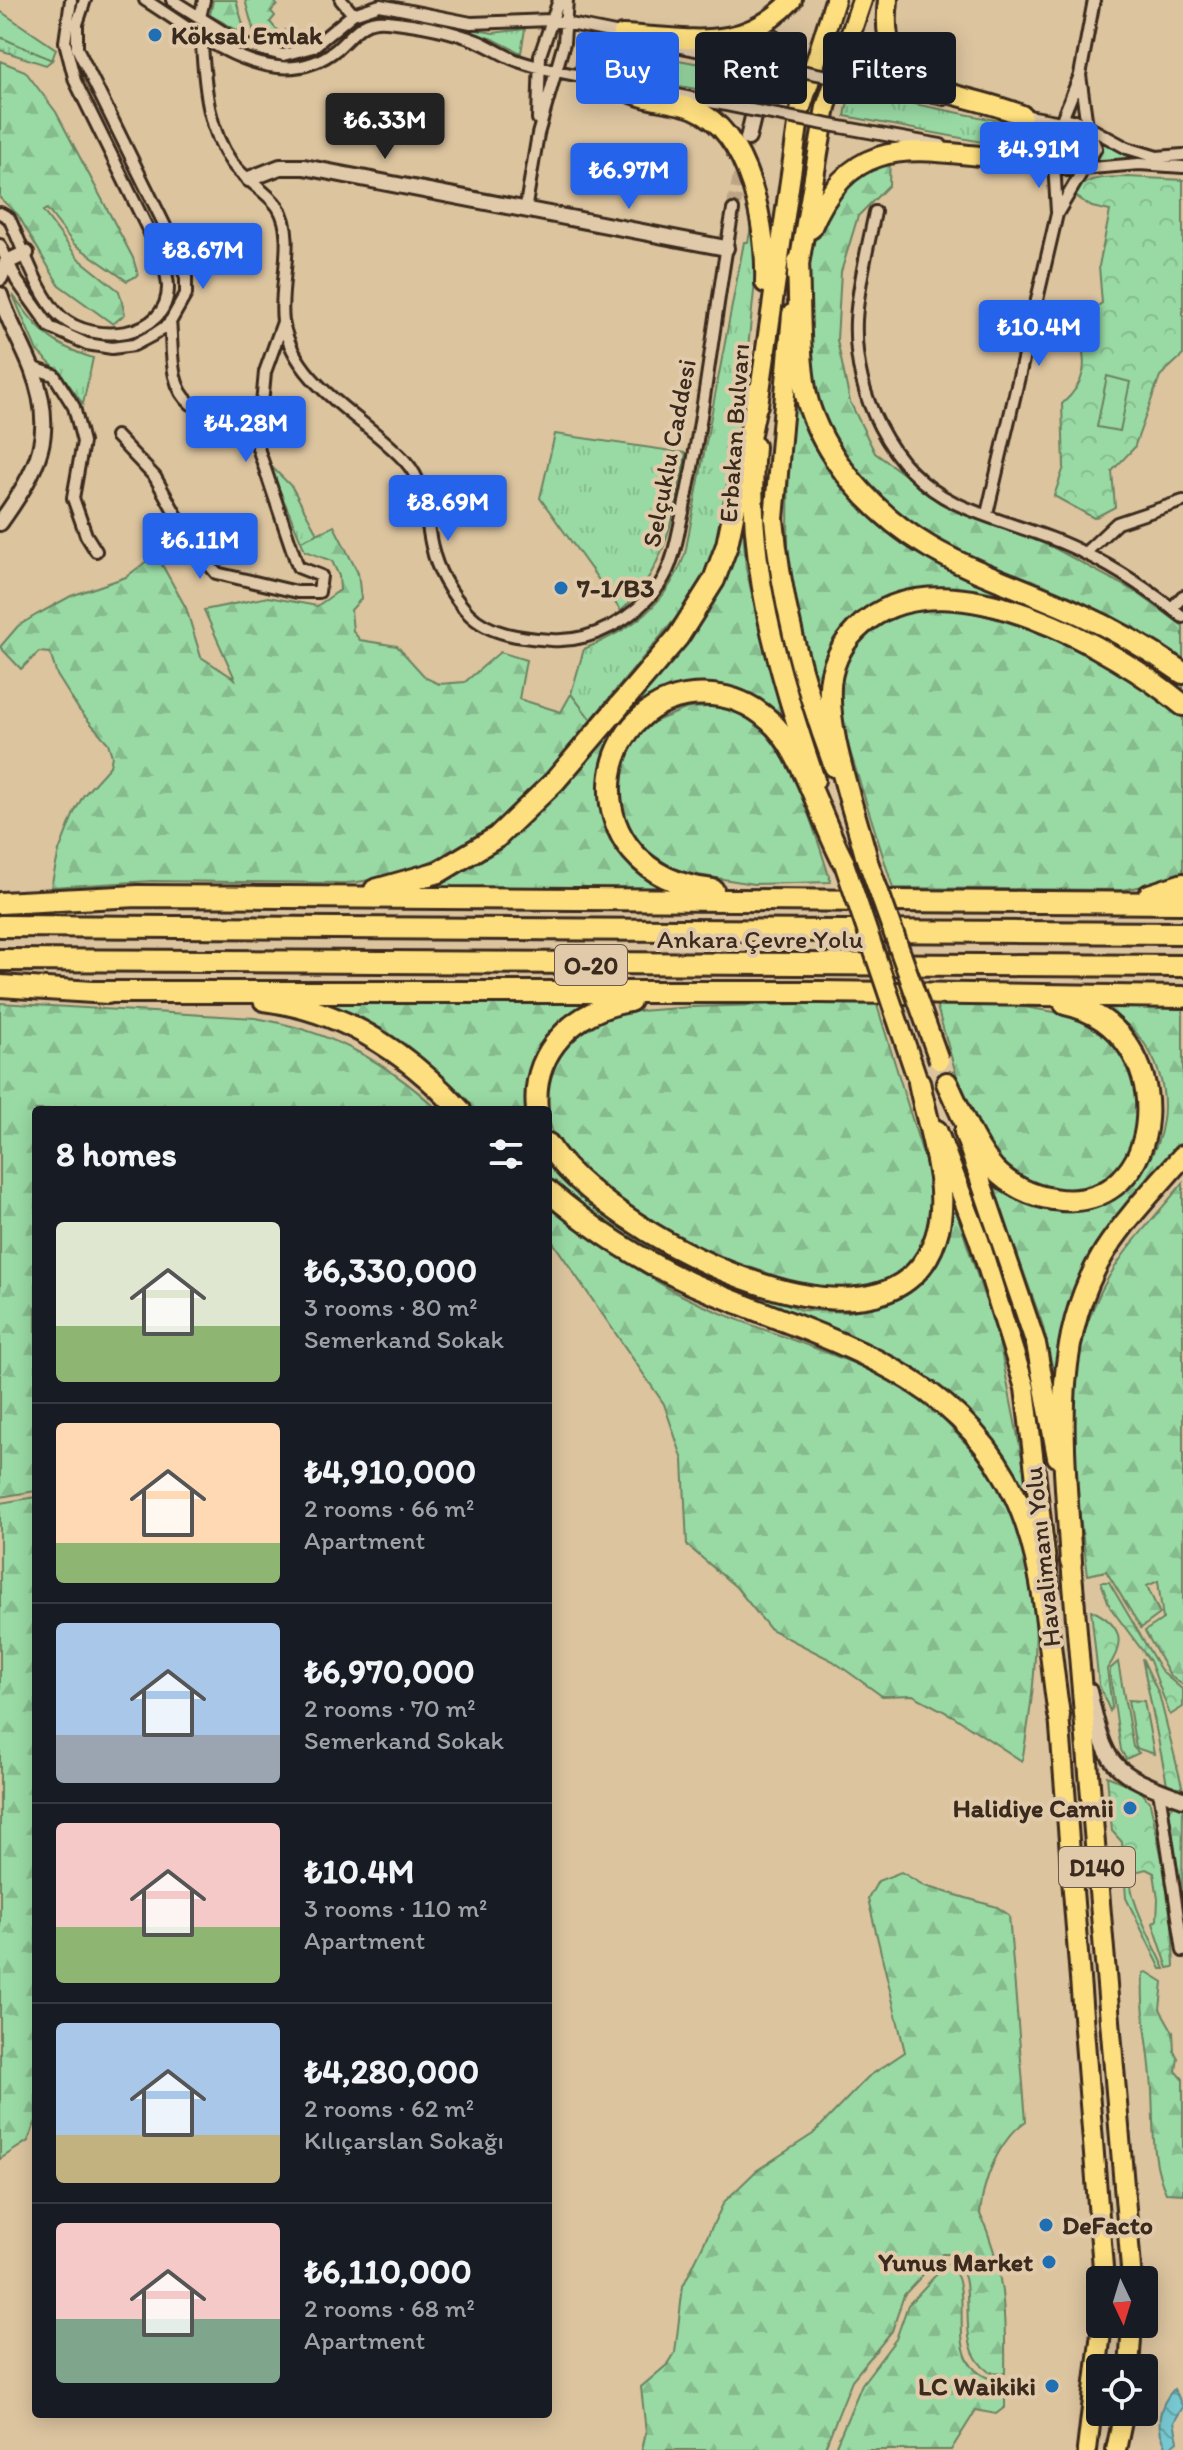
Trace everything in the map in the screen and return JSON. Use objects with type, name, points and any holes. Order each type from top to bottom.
[{"type":"highway","points":[[679,38],[700,42],[724,39],[754,29],[777,16],[792,0]]},
{"type":"highway","name":"Erbakan Bulvarı","points":[[835,0],[800,111],[759,390],[751,496],[762,599],[787,697],[844,863]]},
{"type":"highway","name":"Erbakan Bulvarı","points":[[862,0],[826,107],[798,262],[775,505],[777,546],[798,655],[866,856]]},
{"type":"highway","points":[[888,0],[884,27],[891,58],[906,76],[1022,115]]},
{"type":"highway","points":[[264,898],[378,890],[439,872],[497,837],[542,795],[678,637],[710,588],[738,506],[746,440],[759,390],[764,234],[752,185],[736,148],[708,117],[692,108],[675,104]]},
{"type":"highway","points":[[1024,159],[896,151],[868,160],[843,175],[827,196],[798,262],[800,356],[807,396],[829,449],[861,493],[898,528],[933,552],[1080,614],[1183,673]]},
{"type":"highway","points":[[866,856],[832,720],[830,683],[836,661],[853,633],[892,605],[923,597],[950,598],[1023,615],[1105,654],[1183,705]]},
{"type":"highway","points":[[844,863],[787,742],[752,707],[719,696],[689,696],[647,714],[625,738],[611,770],[610,806],[623,841],[651,870],[678,883],[701,889],[925,902]]},
{"type":"highway","name":"Havalimanı Yolu","points":[[866,856],[1036,1344],[1052,1418],[1071,1562],[1131,2266]]},
{"type":"highway","name":"Havalimanı Yolu","points":[[844,863],[917,1078],[979,1240],[1025,1388],[1044,1528],[1103,2266]]},
{"type":"highway","points":[[1041,903],[1147,895],[1183,884]]},
{"type":"highway","points":[[0,903],[101,897],[1183,903]]},
{"type":"highway","name":"Ankara Çevre Yolu","points":[[0,926],[1183,933]]},
{"type":"highway","name":"Ankara Çevre Yolu","points":[[0,960],[1183,966]]},
{"type":"highway","points":[[0,986],[252,999],[319,1012],[351,1025],[398,1054],[456,1106]]},
{"type":"highway","points":[[94,992],[819,992],[1183,997]]},
{"type":"highway","points":[[537,1106],[536,1092],[546,1057],[563,1033],[589,1013],[636,1000],[819,992]]},
{"type":"highway","points":[[934,993],[1066,1004],[1110,1016],[1135,1036],[1152,1062],[1161,1090],[1160,1119],[1141,1163],[1121,1183],[1084,1198],[1050,1199],[1017,1187],[995,1170],[975,1141],[947,1083]]},
{"type":"highway","points":[[552,1150],[567,1171],[601,1202],[696,1257],[790,1292],[829,1300],[864,1298],[907,1277],[929,1252],[937,1236],[940,1186],[917,1078]]},
{"type":"highway","points":[[1071,1562],[1063,1407],[1072,1331],[1091,1278],[1106,1251],[1183,1156]]},
{"type":"highway","points":[[552,1194],[611,1238],[674,1275],[868,1355],[928,1389],[962,1418],[989,1451],[1020,1509],[1036,1564],[1059,1715]]},
{"type":"highway","points":[[1087,2450],[1100,2338]]},
{"type":"highway","points":[[1116,2450],[1121,2426]]},
{"type":"street","points":[[0,213],[9,218],[51,307],[64,320],[87,331],[114,336],[142,327],[162,308],[169,289],[164,262],[75,81],[65,42],[71,0]]},
{"type":"street","points":[[0,245],[7,262],[50,327],[67,337],[112,348],[134,345],[170,321],[186,294],[186,277],[159,213],[77,48],[77,24],[85,0]]},
{"type":"street","points":[[145,0],[252,63],[286,68],[317,61],[336,50],[361,24],[373,21]]},
{"type":"street","points":[[172,0],[244,45],[283,55],[313,47],[353,14],[380,5],[471,23],[550,20],[608,32]]},
{"type":"street","points":[[200,17],[204,0]]},
{"type":"street","points":[[341,0],[353,14],[373,21],[450,32],[539,68],[576,75]]},
{"type":"street","points":[[365,10],[373,0]]},
{"type":"street","points":[[538,134],[539,68],[550,20],[559,0]]},
{"type":"street","points":[[525,211],[538,134],[556,71],[567,0]]},
{"type":"street","points":[[1057,214],[1054,163],[1047,140],[1061,122],[1080,75],[1094,0]]},
{"type":"street","name":"Selçuklu Caddesi","points":[[201,34],[206,99],[216,133],[233,165],[278,208],[285,229],[281,288],[283,322],[291,344],[310,375],[351,417],[408,464],[426,507],[432,547],[442,577],[470,615],[512,637],[557,641],[588,638],[614,625],[661,584],[672,558],[689,485],[733,210]]},
{"type":"street","points":[[679,47],[1022,115],[1061,122],[1075,120],[1127,148],[1157,157],[1183,155]]},
{"type":"street","points":[[987,514],[1057,214],[1096,148],[1087,126],[1080,75]]},
{"type":"street","points":[[679,95],[835,126],[1054,163],[1068,170],[1083,167],[1183,167]]},
{"type":"street","points":[[748,138],[756,104]]},
{"type":"street","points":[[249,179],[280,167],[304,167],[403,183],[525,211],[726,248]]},
{"type":"street","points":[[875,212],[856,319],[859,370],[870,411],[917,476],[954,503],[1085,553],[1183,617]]},
{"type":"street","points":[[0,278],[7,262],[26,253]]},
{"type":"street","points":[[0,295],[8,321],[43,400],[47,426],[36,461],[0,523]]},
{"type":"street","points":[[170,321],[174,371],[182,397],[191,404]]},
{"type":"street","points":[[116,436],[155,477],[193,545],[216,573],[297,592],[319,592],[321,576],[298,567],[258,448],[265,372],[283,322]]},
{"type":"street","points":[[31,367],[54,375],[74,407],[83,442],[73,498],[86,535],[96,551]]},
{"type":"street","points":[[1085,553],[1117,523],[1183,501]]},
{"type":"street","points":[[1172,608],[1183,596]]},
{"type":"street","points":[[1078,1643],[1101,1742],[1118,1769],[1183,1799]]},
{"type":"street","points":[[1091,1790],[1102,1773],[1118,1769]]},
{"type":"street","points":[[1159,1790],[1181,1903],[1183,1951]]},
{"type":"green space","points":[[213,0],[236,0],[246,35],[210,15]]},
{"type":"green space","points":[[245,0],[274,0],[277,5],[271,11],[275,16],[270,22],[280,34],[287,29],[304,49],[287,51],[257,43]]},
{"type":"green space","points":[[0,11],[56,49],[52,60],[0,37]]},
{"type":"green space","points":[[407,17],[493,33],[525,29],[521,53],[493,39]]},
{"type":"green space","points":[[0,36],[52,60],[46,65],[0,50]]},
{"type":"green space","points":[[679,60],[695,63],[695,89],[679,86]]},
{"type":"green space","points":[[0,61],[25,71],[56,112],[133,258],[138,275],[127,281],[74,244],[47,209],[43,211],[78,258],[119,291],[125,314],[113,324],[59,285],[18,215],[0,198]]},
{"type":"green space","points":[[847,104],[915,104],[1050,131],[1046,154],[845,116]]},
{"type":"green space","points":[[1100,141],[1128,156],[1172,164],[1093,163]]},
{"type":"green space","points":[[890,158],[889,185],[858,216],[841,272],[837,340],[850,402],[875,453],[937,498],[1054,548],[1136,592],[1183,626],[1183,662],[938,545],[885,509],[853,473],[815,414],[802,283],[818,229],[835,191]]},
{"type":"green space","points":[[1128,177],[1183,180],[1183,355],[1160,376],[1134,448],[1112,471],[1115,507],[1094,518],[1054,496],[1064,467],[1062,404],[1076,388],[1083,371],[1078,332],[1090,311],[1102,303],[1099,266],[1110,211],[1092,207],[1074,195],[1090,181]]},
{"type":"green space","points":[[751,227],[756,272],[732,500],[709,570],[681,612],[591,720],[571,694],[584,649],[618,633],[646,613],[668,588],[685,554],[744,242],[748,242]]},
{"type":"green space","points":[[13,295],[47,335],[93,358],[83,404],[62,375],[37,351]]},
{"type":"green space","points":[[1107,376],[1130,382],[1120,431],[1097,427]]},
{"type":"green space","points":[[789,381],[795,381],[843,483],[894,537],[1093,626],[1183,683],[1183,695],[1000,599],[901,594],[864,608],[838,643],[825,681],[814,681],[797,617],[788,555]]},
{"type":"green space","points":[[555,434],[686,453],[672,518],[659,558],[637,595],[621,611],[540,498]]},
{"type":"green space","points":[[268,463],[292,487],[318,535],[301,541]]},
{"type":"green space","points":[[334,526],[358,573],[361,599],[351,610],[353,631],[360,640],[397,646],[426,678],[439,684],[465,682],[500,652],[526,660],[519,699],[561,712],[571,694],[591,720],[535,790],[514,810],[457,849],[392,875],[346,883],[152,881],[51,887],[59,851],[74,813],[83,796],[110,766],[112,756],[108,743],[79,710],[57,675],[50,653],[39,652],[21,669],[0,647],[18,626],[36,615],[71,596],[126,577],[156,554],[186,608],[201,657],[235,679],[204,610],[268,597],[317,606],[340,590],[339,576],[332,561],[305,551],[301,541]]},
{"type":"green space","points":[[743,526],[746,569],[781,711],[775,716],[719,688],[670,689],[648,701],[610,749],[599,788],[614,848],[630,865],[652,880],[670,884],[672,893],[419,893],[418,885],[491,851],[534,816],[705,614],[730,566]]},
{"type":"green space","points":[[942,606],[1007,622],[1070,647],[1128,679],[1183,718],[1183,873],[1159,883],[1122,890],[893,888],[849,748],[836,691],[848,653],[866,631],[903,611]]},
{"type":"green space","points":[[688,708],[732,708],[756,723],[772,741],[798,787],[831,882],[754,884],[679,872],[643,848],[621,816],[623,761],[644,726]]},
{"type":"green space","points":[[318,997],[581,1000],[583,1010],[540,1058],[533,1106],[468,1106],[383,1031],[342,1009],[319,1004]]},
{"type":"green space","points":[[1098,999],[1183,1000],[1183,1142],[1088,1270],[1054,1374],[1042,1323],[985,1165],[1023,1197],[1079,1199],[1115,1194],[1146,1165],[1157,1143],[1163,1120],[1164,1097],[1159,1074],[1137,1034],[1119,1018],[1097,1007]]},
{"type":"green space","points":[[935,1000],[1005,1004],[1097,1019],[1146,1066],[1133,1164],[1076,1196],[1012,1181],[967,1112]]},
{"type":"green space","points":[[876,1002],[934,1190],[931,1229],[909,1267],[877,1287],[826,1293],[691,1247],[593,1184],[557,1147],[552,1130],[552,1106],[546,1106],[546,1087],[556,1052],[600,1014],[692,1007]]},
{"type":"green space","points":[[0,1003],[255,1018],[281,1023],[307,1030],[354,1050],[397,1076],[434,1106],[32,1106],[32,1492],[0,1497]]},
{"type":"green space","points":[[552,1155],[714,1273],[801,1310],[849,1312],[895,1298],[926,1273],[943,1242],[945,1217],[956,1211],[999,1341],[1028,1488],[1021,1487],[1005,1461],[969,1417],[928,1381],[905,1366],[853,1337],[723,1290],[686,1272],[644,1249],[552,1182]]},
{"type":"green space","points":[[1183,1183],[1183,1685],[1170,1676],[1145,1631],[1163,1619],[1158,1581],[1147,1586],[1160,1614],[1141,1628],[1106,1571],[1088,1575],[1073,1450],[1072,1410],[1076,1370],[1085,1331],[1100,1292],[1124,1254]]},
{"type":"green space","points":[[552,1211],[675,1292],[891,1381],[934,1410],[986,1468],[1009,1506],[1024,1545],[1032,1586],[1036,1628],[1034,1671],[1022,1761],[953,1716],[913,1695],[882,1696],[833,1661],[770,1629],[736,1587],[687,1545],[683,1460],[664,1404],[552,1241]]},
{"type":"green space","points":[[32,1498],[32,2131],[28,2141],[0,2159],[0,1503]]},
{"type":"green space","points":[[1101,1582],[1109,1582],[1162,1672],[1183,1690],[1183,1707],[1170,1715],[1150,1661],[1110,1607]]},
{"type":"green space","points":[[1091,1610],[1109,1621],[1118,1635],[1117,1650],[1107,1669],[1110,1711],[1099,1685]]},
{"type":"green space","points":[[1142,1658],[1159,1694],[1183,1790],[1167,1784]]},
{"type":"green space","points":[[1118,1662],[1133,1747],[1139,1753],[1126,1759],[1121,1750],[1110,1675],[1110,1669]]},
{"type":"green space","points":[[1128,1700],[1144,1701],[1154,1754],[1136,1748]]},
{"type":"green space","points":[[1107,1776],[1140,1790],[1150,1803],[1171,1901],[1174,1967],[1168,1968],[1153,1923],[1157,1920],[1158,1899],[1154,1873],[1146,1869],[1131,1873],[1131,1883],[1142,1921],[1165,1969],[1161,1969],[1126,1898],[1122,1842],[1112,1831]]},
{"type":"green space","points":[[1176,1804],[1183,1807],[1182,1898],[1167,1817]]},
{"type":"green space","points":[[901,1872],[925,1886],[997,1907],[1009,1915],[1026,2121],[1007,2139],[994,2162],[988,2175],[980,2214],[994,2252],[1002,2291],[1005,2373],[989,2372],[977,2360],[968,2330],[966,2281],[952,2254],[942,2254],[904,2295],[892,2331],[852,2380],[824,2450],[642,2450],[646,2432],[641,2387],[668,2364],[675,2353],[683,2286],[724,2202],[756,2171],[813,2134],[868,2077],[905,2052],[868,1899],[878,1881]]},
{"type":"green space","points":[[1147,1972],[1163,1982],[1160,2009],[1173,2032],[1174,2051],[1178,2058],[1176,2071],[1183,2079],[1183,2194],[1166,2193],[1157,2165],[1143,2001],[1143,1973]]},
{"type":"green space","points":[[947,2263],[957,2275],[961,2291],[964,2347],[970,2363],[983,2375],[1005,2382],[1005,2407],[996,2414],[976,2410],[951,2450],[834,2450],[862,2384],[896,2339],[908,2305]]},
{"type":"water","points":[[1174,2389],[1183,2407],[1174,2422],[1178,2441],[1168,2449],[1161,2433],[1160,2418],[1164,2403]]},
{"type":"tunnel","points":[[733,210],[748,138]]},
{"type":"place","name":"Köksal Emlak","points":[[155,35]]},
{"type":"place","name":"7-1/B3","points":[[561,588]]},
{"type":"place","name":"Halidiye Camii","points":[[1130,1808]]},
{"type":"place","name":"DeFacto","points":[[1046,2225]]},
{"type":"place","name":"Yunus Market","points":[[1049,2262]]},
{"type":"place","name":"LC Waikiki","points":[[1052,2386]]}]
